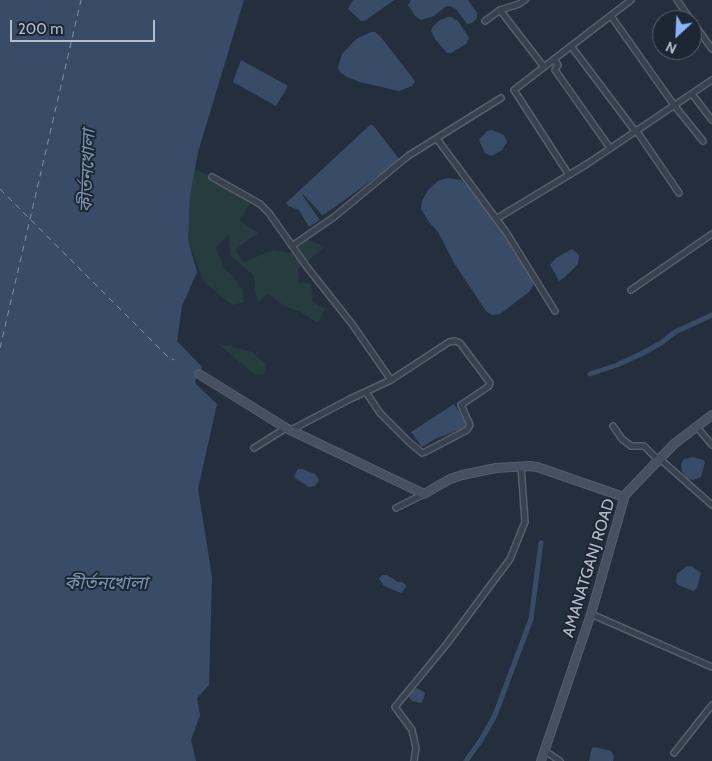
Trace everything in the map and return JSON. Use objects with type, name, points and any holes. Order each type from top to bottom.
[{"type":"main road","points":[[198,374],[289,429],[424,494],[450,479],[462,475],[496,468],[521,466],[537,467],[624,497]]},
{"type":"main road","name":"AMANATGANJ ROAD","points":[[541,761],[591,614],[624,497],[674,444],[712,415]]},
{"type":"street","points":[[485,21],[500,10],[525,0]]},
{"type":"street","points":[[569,175],[514,90],[631,0]]},
{"type":"street","points":[[500,10],[544,67]]},
{"type":"street","points":[[610,16],[674,105],[703,141]]},
{"type":"street","points":[[702,34],[712,49]]},
{"type":"street","points":[[571,46],[636,131],[679,193]]},
{"type":"street","points":[[554,59],[558,65],[555,70],[610,148]]},
{"type":"street","points":[[496,219],[569,175],[712,80]]},
{"type":"street","points":[[692,94],[712,120]]},
{"type":"street","points":[[292,246],[334,217],[408,156],[501,98]]},
{"type":"street","points":[[437,139],[496,219],[534,276],[554,311]]},
{"type":"street","points":[[212,177],[260,204],[269,213],[352,324],[391,380]]},
{"type":"street","points":[[631,290],[712,234]]},
{"type":"street","points":[[254,448],[289,429],[350,399],[391,380],[449,342],[455,341],[460,343],[490,383],[489,386],[460,405],[470,425],[467,430],[425,452],[422,452],[409,442],[386,419],[366,392]]},
{"type":"street","points":[[613,426],[622,439],[631,446],[644,446],[712,504]]},
{"type":"street","points":[[696,426],[712,444]]},
{"type":"street","points":[[414,761],[416,748],[412,730],[395,707],[441,652],[510,559],[525,522],[521,466]]},
{"type":"street","points":[[396,508],[424,494]]},
{"type":"street","points":[[591,614],[712,667]]},
{"type":"street","points":[[674,753],[712,705]]},
{"type":"street","points":[[545,750],[560,761]]},
{"type":"green space","points":[[195,169],[254,199],[239,220],[258,233],[235,250],[244,262],[273,250],[291,253],[306,239],[325,247],[298,269],[299,282],[311,284],[313,302],[325,309],[318,323],[299,311],[286,307],[268,294],[258,303],[254,276],[230,255],[229,233],[216,248],[224,268],[233,276],[242,289],[244,302],[232,305],[204,282],[188,240],[190,197]]},
{"type":"green space","points":[[217,343],[252,352],[266,364],[264,374],[255,375]]},
{"type":"water","name":"কীর্তনখোলা","points":[[0,0],[244,0],[198,152],[190,197],[188,240],[197,272],[182,306],[177,341],[202,367],[195,381],[196,384],[217,404],[198,489],[212,577],[209,685],[197,698],[200,715],[191,740],[196,761],[0,761]]},
{"type":"water","points":[[353,0],[394,0],[366,20],[361,21],[348,9]]},
{"type":"water","points":[[411,0],[468,0],[477,13],[477,18],[472,23],[467,24],[456,9],[450,6],[445,7],[434,16],[421,20],[415,16],[408,5]]},
{"type":"water","points":[[448,17],[458,21],[469,38],[466,44],[451,53],[447,53],[431,31],[433,26],[440,20]]},
{"type":"water","points":[[375,32],[380,36],[412,77],[415,82],[412,86],[399,91],[360,82],[340,72],[338,67],[342,54],[356,39]]},
{"type":"water","points":[[241,60],[288,86],[276,106],[233,82]]},
{"type":"water","points":[[370,125],[373,125],[399,159],[325,214],[322,215],[303,194],[320,220],[309,227],[299,210],[288,206],[286,203]]},
{"type":"water","points":[[491,130],[504,135],[507,142],[502,150],[492,156],[485,153],[479,140],[487,131]]},
{"type":"water","points":[[447,178],[461,180],[477,196],[533,280],[533,286],[529,292],[500,314],[492,315],[486,311],[454,263],[438,232],[421,209],[422,201],[428,190],[438,181]]},
{"type":"water","points":[[572,249],[579,255],[578,264],[559,281],[550,265],[556,258]]},
{"type":"water","points":[[454,404],[467,424],[466,427],[435,439],[422,447],[411,432]]},
{"type":"water","points":[[693,457],[705,462],[701,477],[693,480],[687,478],[682,472],[681,464],[684,459]]},
{"type":"water","points":[[298,469],[315,474],[319,480],[315,486],[309,487],[296,479],[294,476]]},
{"type":"water","points":[[687,566],[693,567],[701,573],[697,588],[693,591],[678,585],[676,582],[677,574]]},
{"type":"water","points":[[382,575],[387,575],[398,582],[402,582],[406,585],[405,589],[401,593],[384,586],[379,579]]},
{"type":"water","points":[[417,688],[425,693],[422,703],[412,701],[408,696]]},
{"type":"water","points":[[592,748],[611,751],[614,757],[613,761],[589,761]]},
{"type":"waterway","points":[[590,374],[641,354],[661,343],[675,332],[712,315]]},
{"type":"waterway","points":[[466,761],[495,715],[531,619],[541,543]]},
{"type":"ferry route","points":[[0,348],[81,0]]},
{"type":"ferry route","points":[[0,189],[168,357],[174,360]]}]
